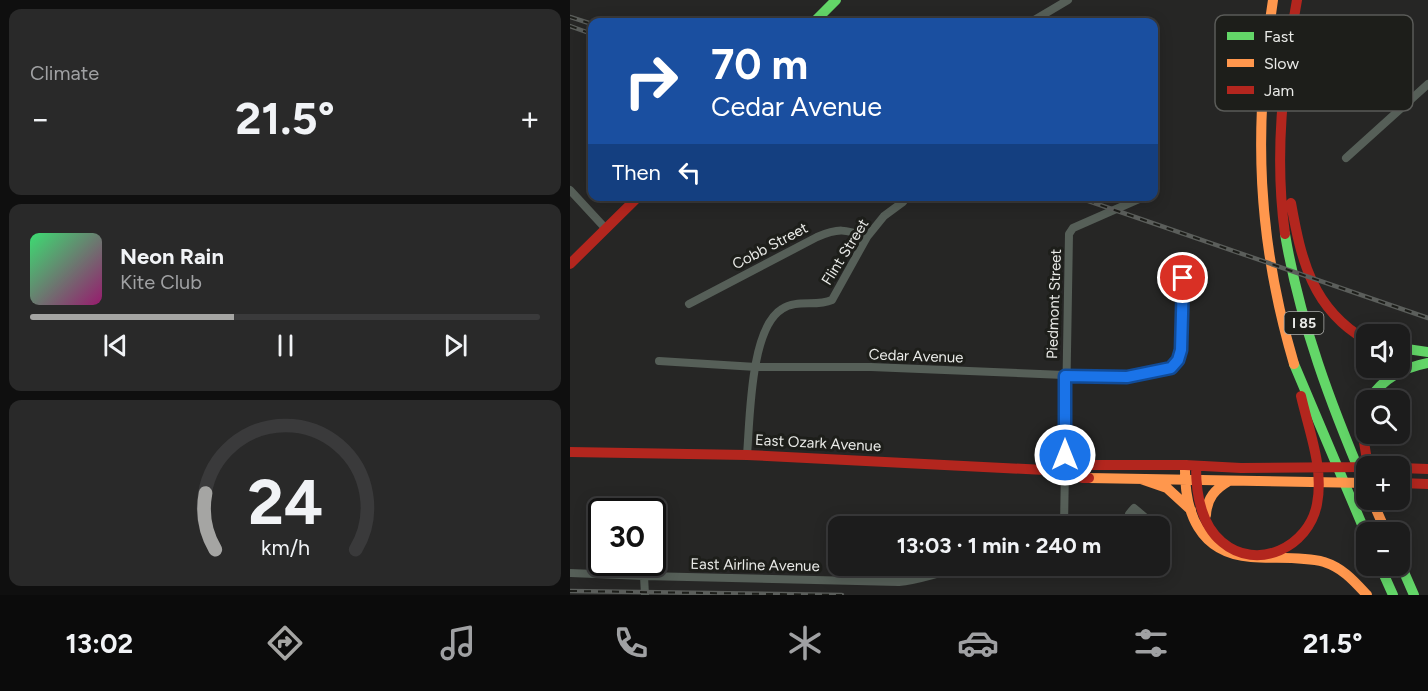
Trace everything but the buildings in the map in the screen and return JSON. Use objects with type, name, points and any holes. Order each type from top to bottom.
[{"type":"main road","points":[[818,18],[836,0]]},
{"type":"main road","name":"I 85","points":[[1271,15],[1273,0]]},
{"type":"main road","name":"I 85","points":[[1294,15],[1297,0]]},
{"type":"main road","name":"I 85","points":[[1259,111],[1259,159],[1267,247],[1278,308],[1294,365],[1361,522]]},
{"type":"main road","name":"I 85","points":[[1282,111],[1281,150],[1286,238],[1295,286],[1325,389],[1356,462]]},
{"type":"main road","points":[[1281,150],[1298,239],[1313,285],[1346,328],[1356,334]]},
{"type":"main road","points":[[570,264],[634,201]]},
{"type":"main road","points":[[1410,349],[1428,352]]},
{"type":"main road","points":[[1376,390],[1391,375],[1428,363]]},
{"type":"main road","points":[[1190,481],[1206,520],[1222,542],[1238,551],[1254,555],[1279,552],[1291,547],[1301,539],[1309,528],[1318,504],[1318,484],[1294,365]]},
{"type":"main road","name":"East Ozark Avenue","points":[[570,452],[747,455],[1065,471],[1083,478],[1356,485]]},
{"type":"main road","name":"East Ozark Avenue","points":[[1065,471],[1084,465],[1190,465],[1241,468],[1356,467]]},
{"type":"main road","points":[[1190,465],[1191,510],[1200,541],[1215,558]]},
{"type":"main road","points":[[1410,468],[1428,469]]},
{"type":"main road","points":[[1141,479],[1167,488],[1191,510]]},
{"type":"main road","points":[[1206,520],[1206,506],[1211,494],[1229,481]]},
{"type":"main road","points":[[1410,483],[1428,484]]},
{"type":"main road","points":[[1282,569],[1308,565],[1330,567],[1352,578],[1367,595]]},
{"type":"main road","points":[[1384,576],[1393,595]]},
{"type":"main road","points":[[1406,576],[1414,595]]},
{"type":"street","points":[[1038,18],[1068,0]]},
{"type":"street","points":[[1413,98],[1428,84]]},
{"type":"street","points":[[1346,158],[1398,111]]},
{"type":"street","points":[[570,190],[606,229]]},
{"type":"street","name":"Piedmont Street","points":[[1064,516],[1069,234],[1073,228],[1134,201]]},
{"type":"street","name":"Flint Street","points":[[747,455],[760,340],[772,317],[782,308],[795,304],[822,304],[831,300],[867,237],[884,216],[903,202]]},
{"type":"street","name":"Cobb Street","points":[[689,304],[832,231],[846,230],[867,237]]},
{"type":"street","name":"Cedar Avenue","points":[[659,361],[756,367],[871,367],[1127,377],[1171,368],[1178,360],[1181,350],[1183,278]]},
{"type":"street","points":[[1128,516],[1134,508],[1144,516]]},
{"type":"street","name":"East Airline Avenue","points":[[570,573],[588,574]]},
{"type":"street","points":[[644,576],[645,595]]},
{"type":"street","name":"East Airline Avenue","points":[[644,576],[899,582],[933,576]]},
{"type":"railway","points":[[570,17],[588,23]]},
{"type":"railway","points":[[570,26],[588,33]]},
{"type":"railway","points":[[1089,201],[1428,318]]},
{"type":"railway","points":[[570,591],[842,595]]},
{"type":"traffic: fast","points":[[818,18],[836,0]]},
{"type":"traffic: fast","points":[[1285,234],[1308,332],[1356,462]]},
{"type":"traffic: fast","points":[[1410,349],[1428,352]]},
{"type":"traffic: fast","points":[[1377,390],[1394,375],[1428,363]]},
{"type":"traffic: fast","points":[[1294,364],[1361,522]]},
{"type":"traffic: fast","points":[[1384,576],[1393,595]]},
{"type":"traffic: fast","points":[[1406,576],[1414,595]]},
{"type":"traffic: slow","points":[[1271,15],[1273,0]]},
{"type":"traffic: slow","points":[[1262,111],[1262,184],[1266,228],[1272,273],[1294,364]]},
{"type":"traffic: slow","points":[[1185,465],[1185,482],[1192,514],[1207,539],[1219,548],[1233,554],[1251,557],[1297,558],[1324,562],[1343,571],[1367,595]]},
{"type":"traffic: slow","points":[[1089,478],[1356,483]]},
{"type":"traffic: slow","points":[[1141,479],[1167,488],[1191,510]]},
{"type":"traffic: slow","points":[[1206,515],[1213,495],[1229,481]]},
{"type":"traffic: slow","points":[[1376,510],[1382,522]]},
{"type":"traffic: jam","points":[[1295,15],[1297,0]]},
{"type":"traffic: jam","points":[[1282,111],[1280,175],[1285,234]]},
{"type":"traffic: jam","points":[[570,264],[634,201]]},
{"type":"traffic: jam","points":[[1291,203],[1299,244],[1312,281],[1321,298],[1333,313],[1356,333]]},
{"type":"traffic: jam","points":[[1196,466],[1198,497],[1204,517],[1222,542],[1236,551],[1250,555],[1280,550],[1293,543],[1312,519],[1319,490],[1315,450],[1301,396]]},
{"type":"traffic: jam","points":[[1364,444],[1366,456]]},
{"type":"traffic: jam","points":[[570,452],[747,455],[1065,471],[1089,478]]},
{"type":"traffic: jam","points":[[1065,471],[1084,465],[1185,465],[1241,468],[1356,467]]},
{"type":"traffic: jam","points":[[1410,468],[1428,469]]},
{"type":"traffic: jam","points":[[1410,483],[1428,484]]},
{"type":"route","points":[[1065,455],[1065,376],[1127,377],[1171,368],[1178,360],[1181,350],[1183,278]]}]
